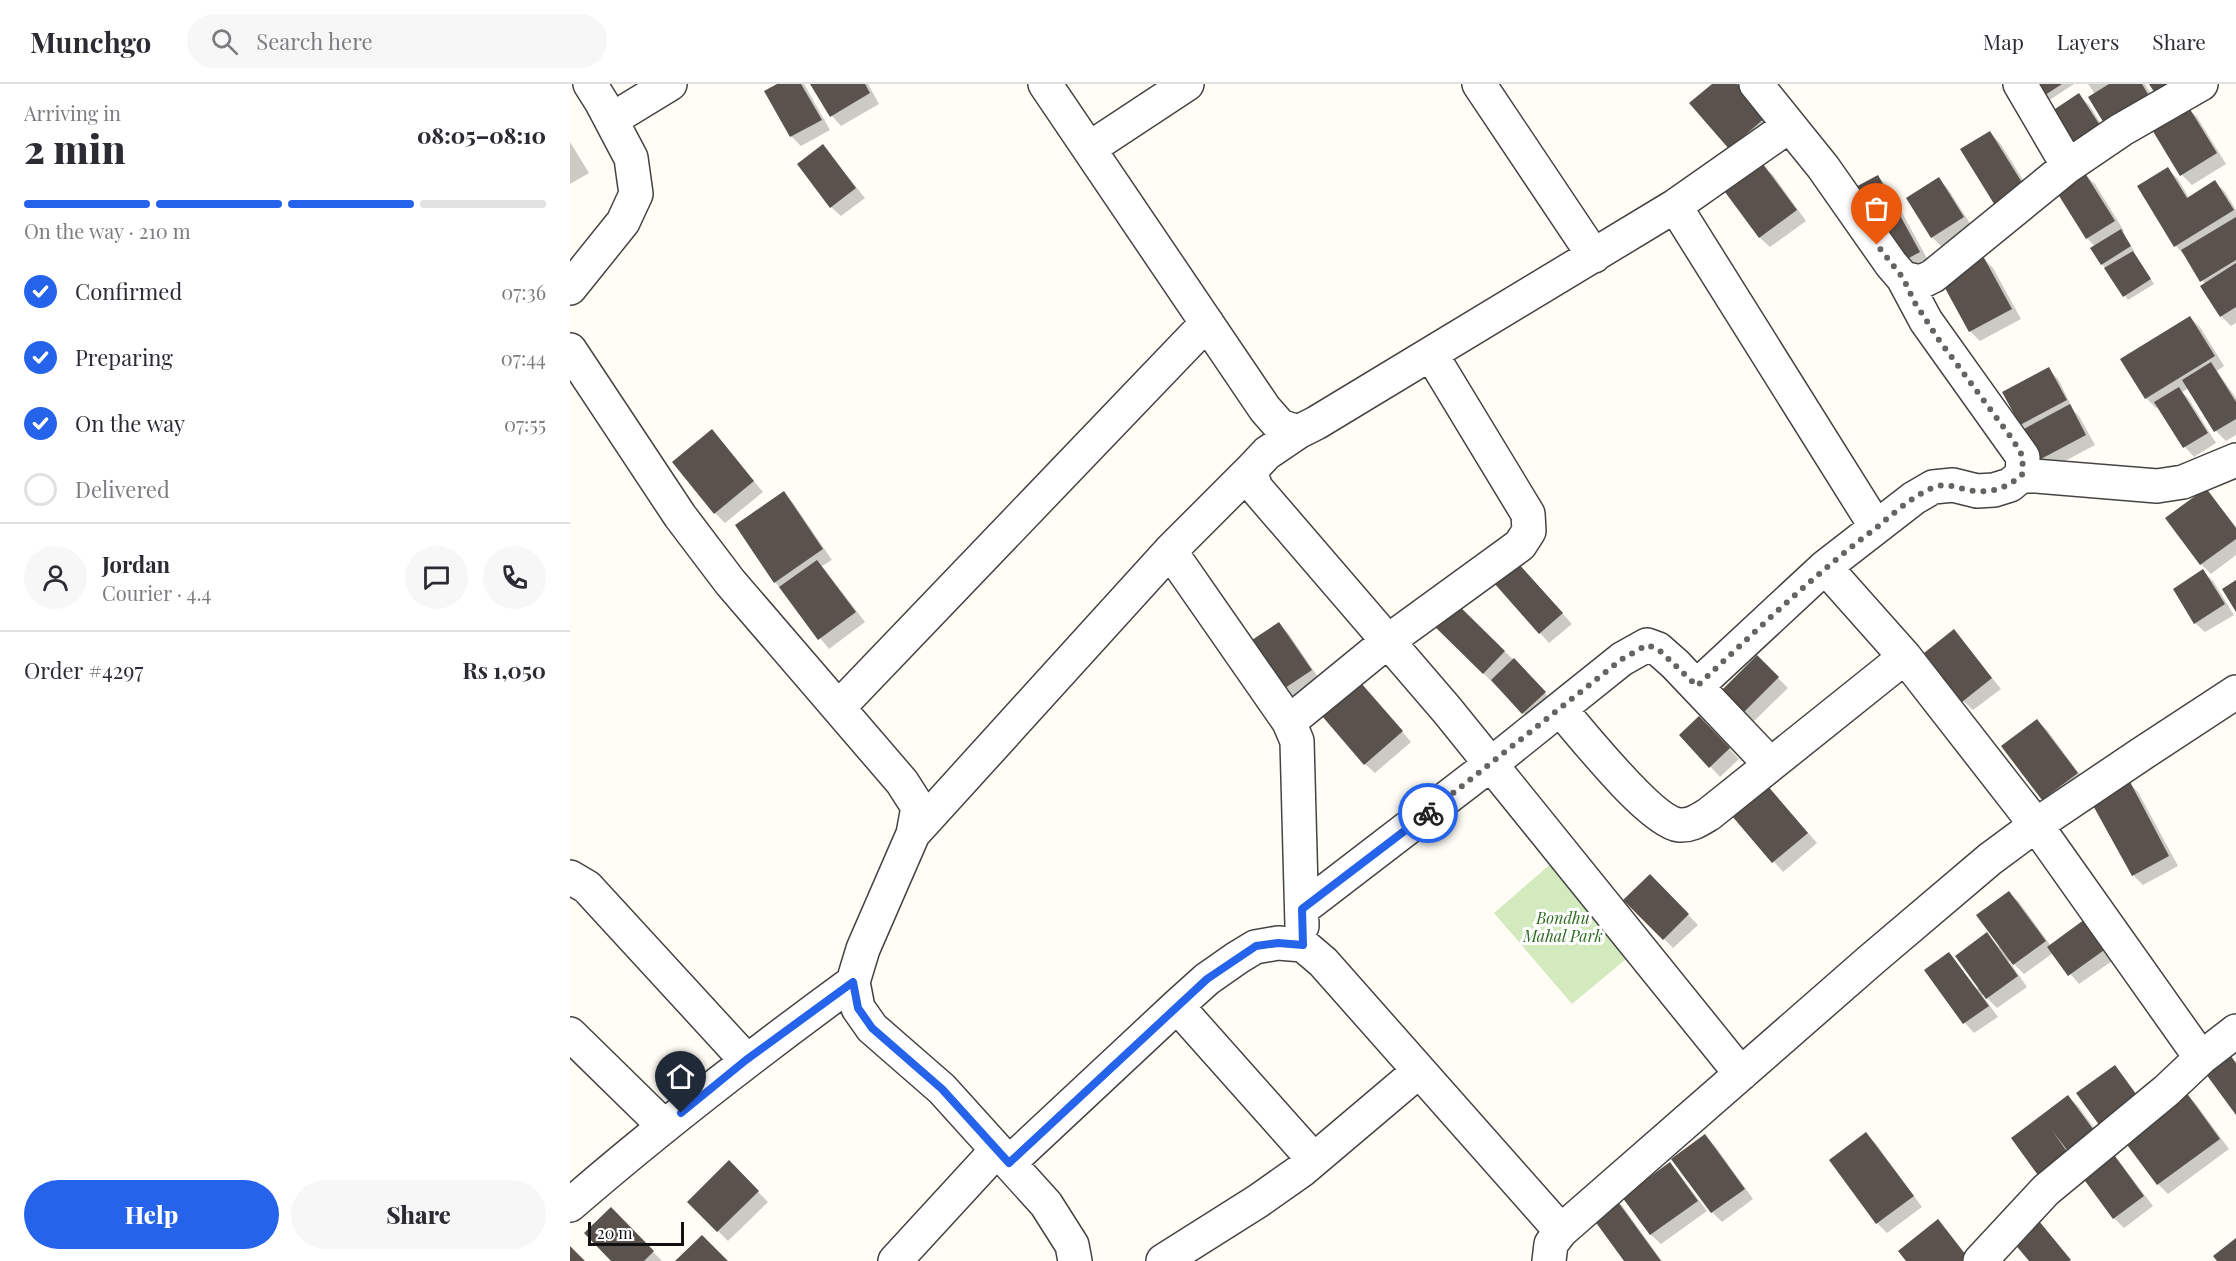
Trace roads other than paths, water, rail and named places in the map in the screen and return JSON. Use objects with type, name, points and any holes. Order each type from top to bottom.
[{"type":"street","points":[[570,288],[623,222],[636,194],[631,158],[590,84]]},
{"type":"street","points":[[611,120],[670,84]]},
{"type":"street","points":[[1046,84],[1265,409],[1280,426],[1298,432]]},
{"type":"street","points":[[1090,148],[1187,84]]},
{"type":"street","points":[[1479,84],[1594,256]]},
{"type":"street","points":[[1756,84],[1823,168],[1903,278],[1926,321],[2023,457],[2022,475]]},
{"type":"street","points":[[2020,84],[2068,166]]},
{"type":"street","points":[[1903,278],[1921,282],[1933,276],[2068,166],[2121,130],[2201,84]]},
{"type":"street","points":[[913,834],[1170,551],[1267,453],[1298,432],[1675,207],[1789,126]]},
{"type":"street","points":[[1675,207],[1876,527]]},
{"type":"street","points":[[839,707],[1207,323]]},
{"type":"street","points":[[570,350],[680,516],[730,582],[902,782],[918,807],[913,834],[863,949],[853,982],[858,1008],[872,1028],[942,1089],[1046,1204],[1072,1245],[1075,1261]]},
{"type":"street","points":[[1289,722],[1388,641],[1520,545],[1529,531],[1528,514],[1431,354]]},
{"type":"street","points":[[1697,686],[1825,567],[1914,498],[1933,487],[1953,485],[1977,491],[1994,490],[2010,485],[2022,475],[2157,486],[2183,482],[2236,459]]},
{"type":"street","points":[[1251,471],[1256,488],[1491,764],[1741,1074]]},
{"type":"street","points":[[1170,551],[1289,722],[1297,741],[1303,945]]},
{"type":"street","points":[[1825,567],[1905,657],[2036,825],[2201,1058]]},
{"type":"street","points":[[1302,909],[1491,764],[1622,659],[1647,645],[1658,649],[1697,686],[1770,764]]},
{"type":"street","points":[[1560,709],[1647,807],[1665,820],[1679,825],[1694,823],[1905,657]]},
{"type":"street","points":[[1549,1261],[1551,1244],[1561,1231],[1982,866],[2036,825],[2236,693]]},
{"type":"street","points":[[570,877],[587,887],[746,1060]]},
{"type":"street","points":[[895,1261],[1003,1157],[1207,979],[1256,946],[1278,943],[1303,945],[1323,962],[1561,1231]]},
{"type":"street","points":[[570,1205],[746,1060],[853,982]]},
{"type":"street","points":[[1177,1006],[1314,1160]]},
{"type":"street","points":[[1980,1261],[2046,1191],[2166,1091],[2201,1058],[2236,1031]]},
{"type":"street","points":[[570,1034],[664,1126]]},
{"type":"street","points":[[1163,1261],[1258,1201],[1314,1160],[1419,1071]]},
{"type":"park label","name":"Bondhu Mahal Park","points":[[1563,927]]}]
